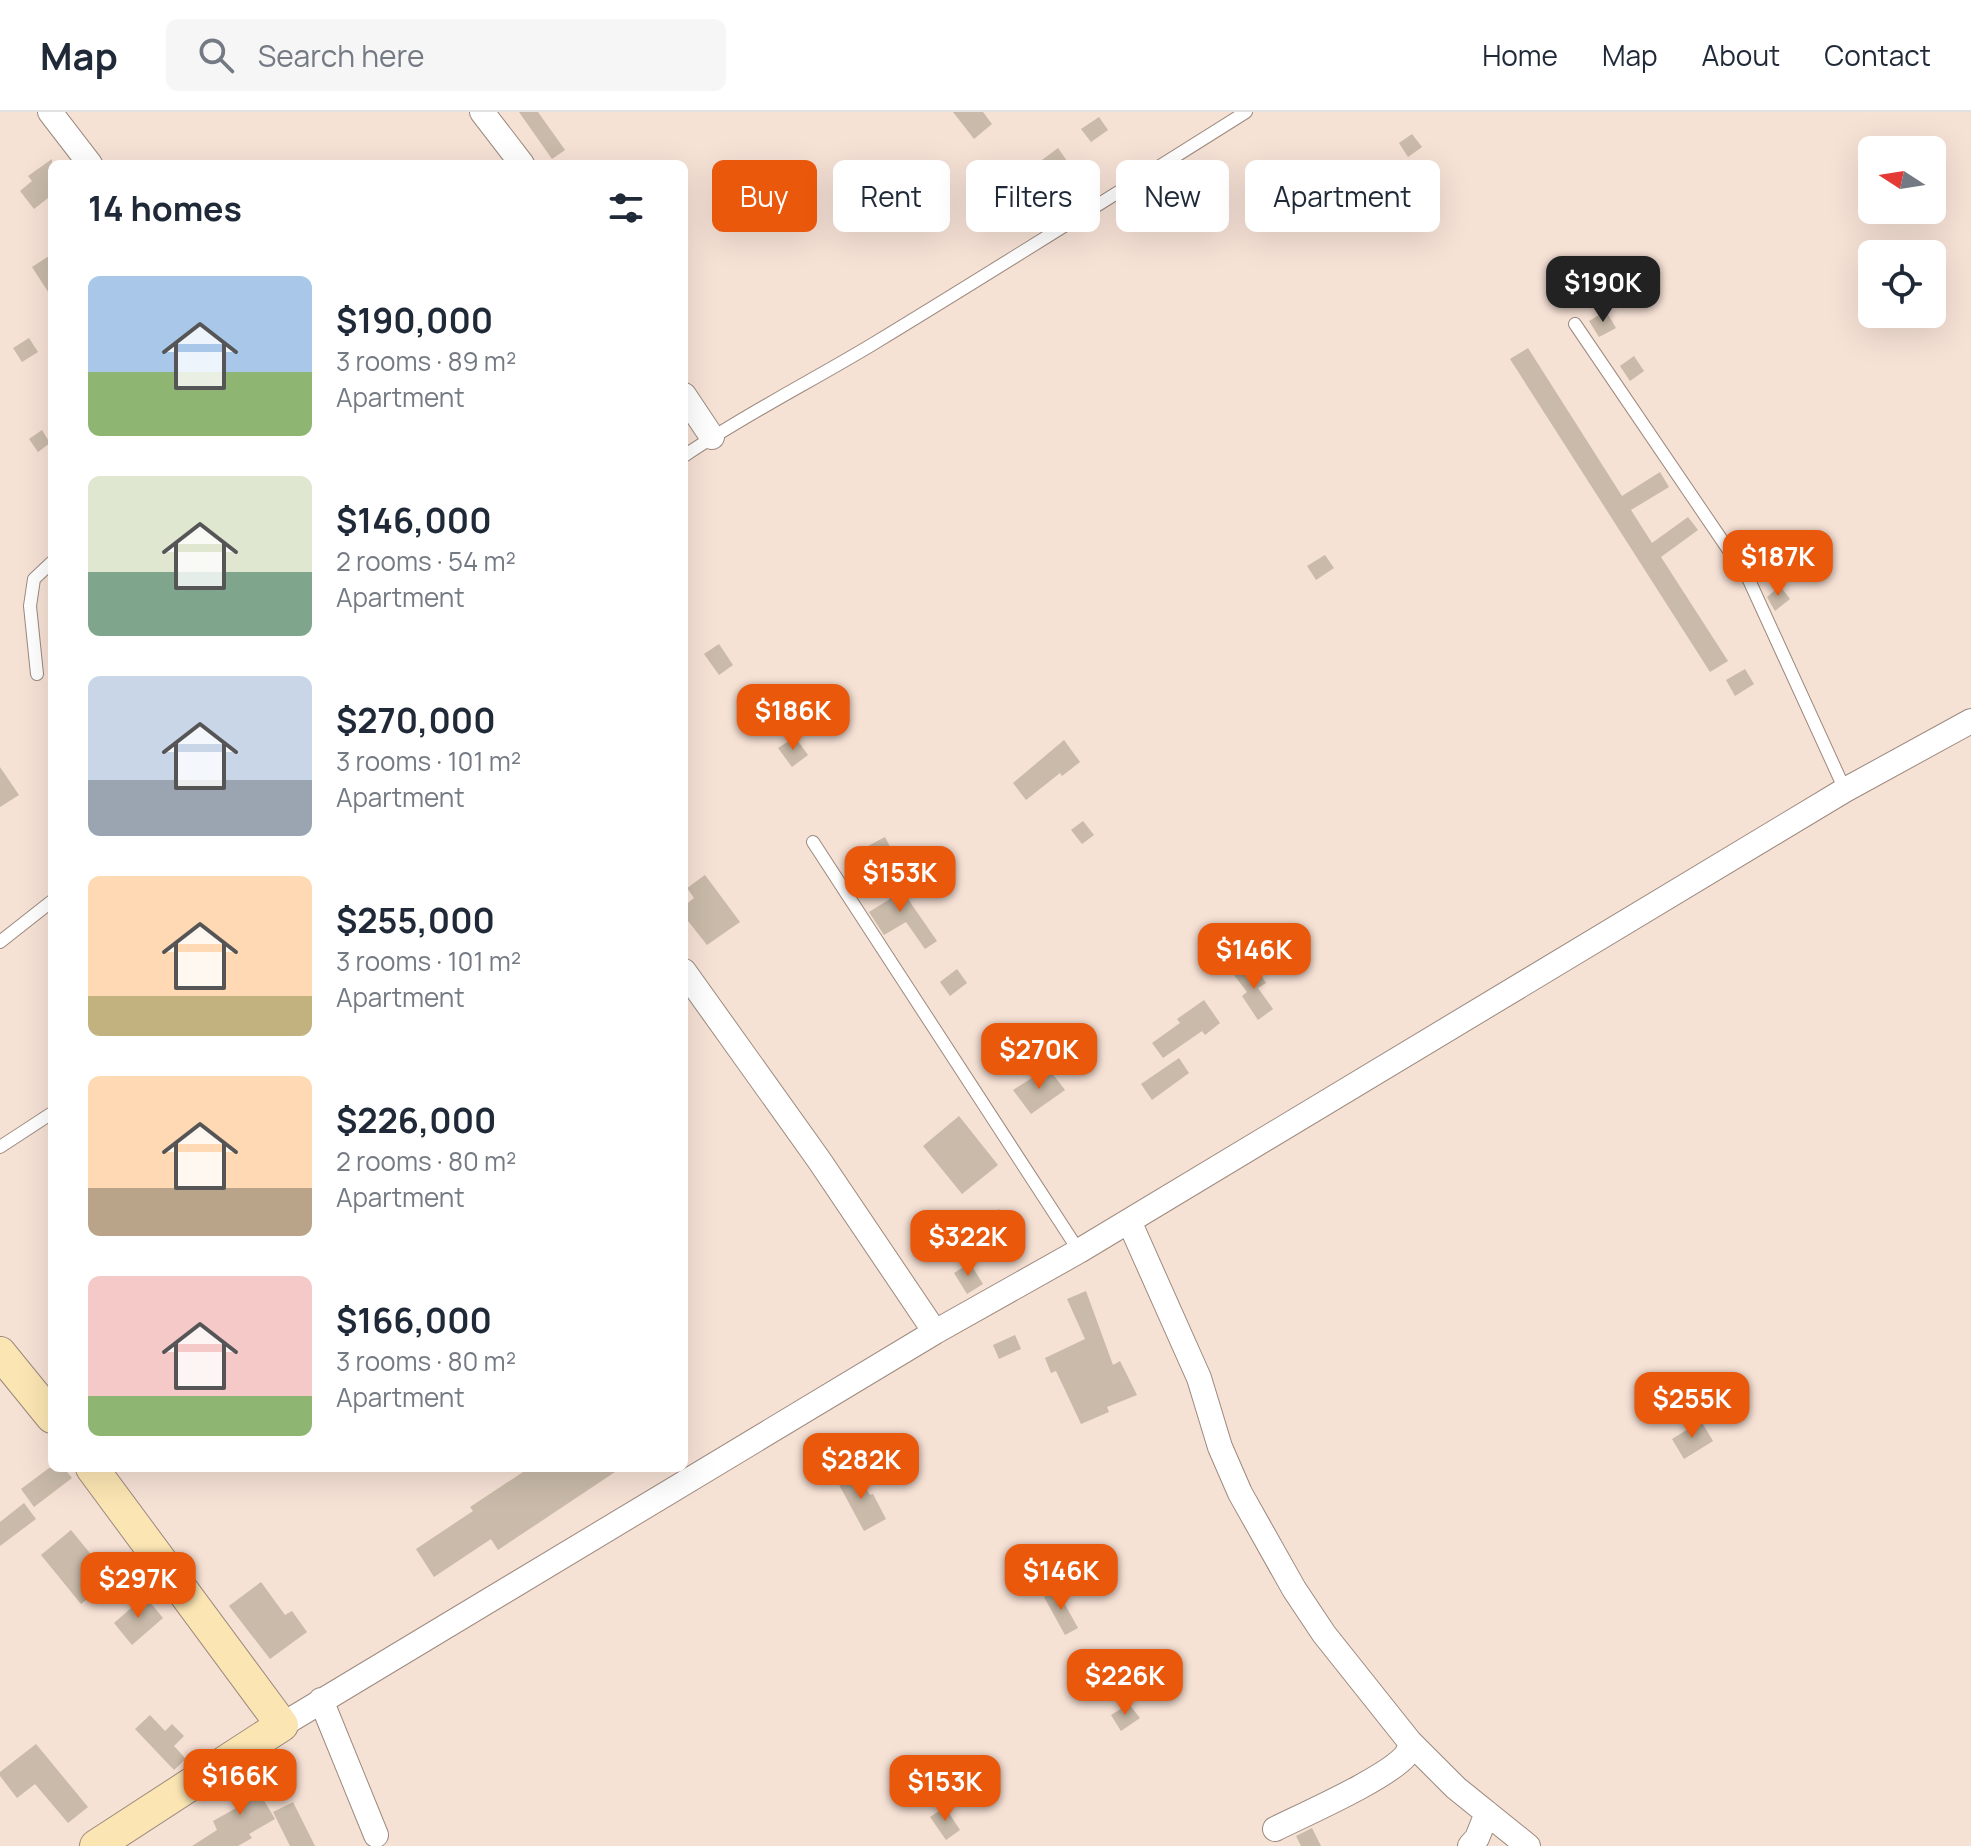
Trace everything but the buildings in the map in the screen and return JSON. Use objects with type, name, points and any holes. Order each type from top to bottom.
[{"type":"street","points":[[50,112],[87,160]]},
{"type":"street","points":[[482,112],[519,160]]},
{"type":"street","points":[[688,401],[712,437]]},
{"type":"street","points":[[96,1846],[321,1700],[935,1332],[1079,1251],[1845,790],[1971,721]]},
{"type":"street","points":[[688,983],[811,1148],[935,1332]]},
{"type":"street","points":[[1129,1221],[1199,1378],[1220,1447],[1240,1493],[1294,1589],[1324,1634],[1410,1742],[1456,1788],[1528,1846]]},
{"type":"street","points":[[0,1353],[48,1409]]},
{"type":"street","points":[[95,1472],[282,1725]]},
{"type":"street","points":[[321,1700],[376,1835]]},
{"type":"street","points":[[1275,1829],[1338,1799],[1391,1767],[1406,1755],[1410,1742]]},
{"type":"street","points":[[1470,1846],[1477,1838],[1487,1813]]},
{"type":"lane","points":[[688,453],[869,346],[1246,112]]},
{"type":"lane","points":[[1575,324],[1749,580],[1845,790]]},
{"type":"lane","points":[[37,674],[30,606],[34,579],[48,566]]},
{"type":"lane","points":[[813,842],[1079,1251]]},
{"type":"lane","points":[[0,942],[48,904]]},
{"type":"lane","points":[[0,1147],[48,1116]]}]
